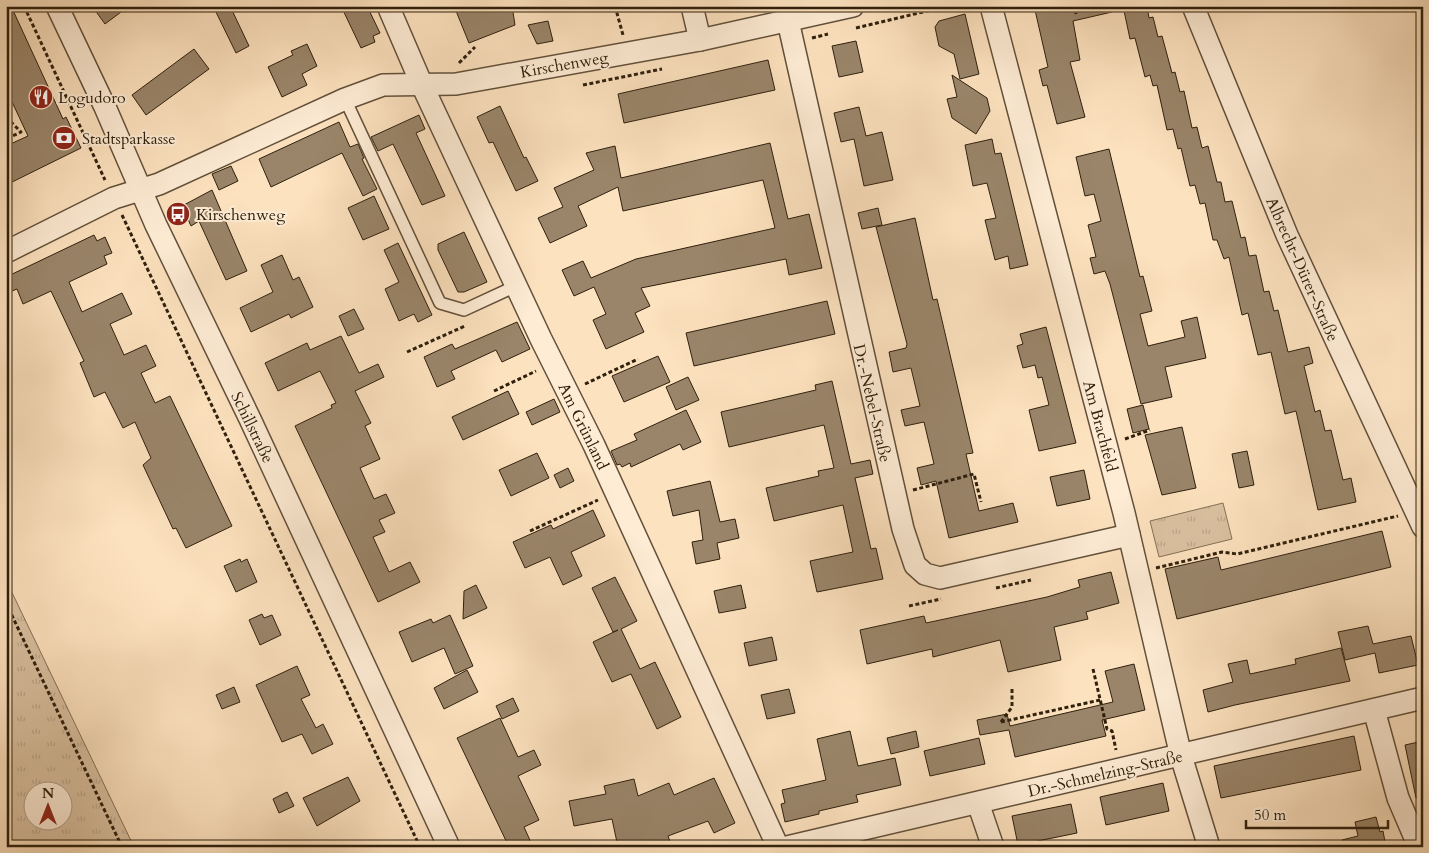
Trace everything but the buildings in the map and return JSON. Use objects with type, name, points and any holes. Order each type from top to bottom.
[{"type":"street","name":"Schillstraße","points":[[57,6],[105,107],[140,191],[250,419],[449,847]]},
{"type":"street","name":"Am Grünland","points":[[388,6],[422,85],[516,286],[616,492],[778,847]]},
{"type":"street","points":[[692,6],[700,40]]},
{"type":"street","name":"Kirschenweg","points":[[6,252],[114,198],[159,184],[345,99],[383,85],[456,84],[700,40],[853,6]]},
{"type":"street","name":"Am Brachfeld","points":[[990,6],[1129,534],[1181,756],[1209,847]]},
{"type":"street","name":"Albrecht-Dürer-Straße","points":[[1192,6],[1287,235],[1419,520]]},
{"type":"street","name":"Dr.-Nebel-Straße","points":[[788,21],[894,495],[915,565],[925,574],[940,578],[1129,534]]},
{"type":"street","name":"Dr.-Schmelzing-Straße","points":[[787,847],[1423,698]]},
{"type":"street","points":[[1374,710],[1398,798],[1419,847]]},
{"type":"street","points":[[978,802],[993,847]]},
{"type":"lane","points":[[345,99],[440,303],[464,310],[516,286]]},
{"type":"path","points":[[24,6],[420,847]]},
{"type":"path","points":[[615,6],[628,53]]},
{"type":"path","points":[[847,30],[948,6]]},
{"type":"path","points":[[1075,6],[1076,14]]},
{"type":"path","points":[[792,42],[838,32]]},
{"type":"path","points":[[6,117],[21,132],[6,139]]},
{"type":"path","points":[[407,352],[466,326]]},
{"type":"path","points":[[568,392],[638,359]]},
{"type":"path","points":[[494,391],[553,363]]},
{"type":"path","points":[[1106,445],[1150,430]]},
{"type":"path","points":[[894,495],[974,474],[981,502]]},
{"type":"path","points":[[530,531],[616,492]]},
{"type":"path","points":[[1138,573],[1222,552],[1237,554],[1419,520]]},
{"type":"path","points":[[6,603],[122,847]]},
{"type":"path","points":[[1093,669],[1108,729],[1112,731],[1121,770]]},
{"type":"path","points":[[1012,688],[1012,707],[1001,722],[1100,700]]},
{"type":"green space","points":[[1223,503],[1232,539],[1159,557],[1150,521]]},
{"type":"green space","points":[[6,580],[134,847],[6,847]]},
{"type":"place","name":"Logudoro","points":[[41,97]]},
{"type":"place","name":"Stadtsparkasse","points":[[64,138]]},
{"type":"place","name":"Kirschenweg","points":[[178,214]]}]
